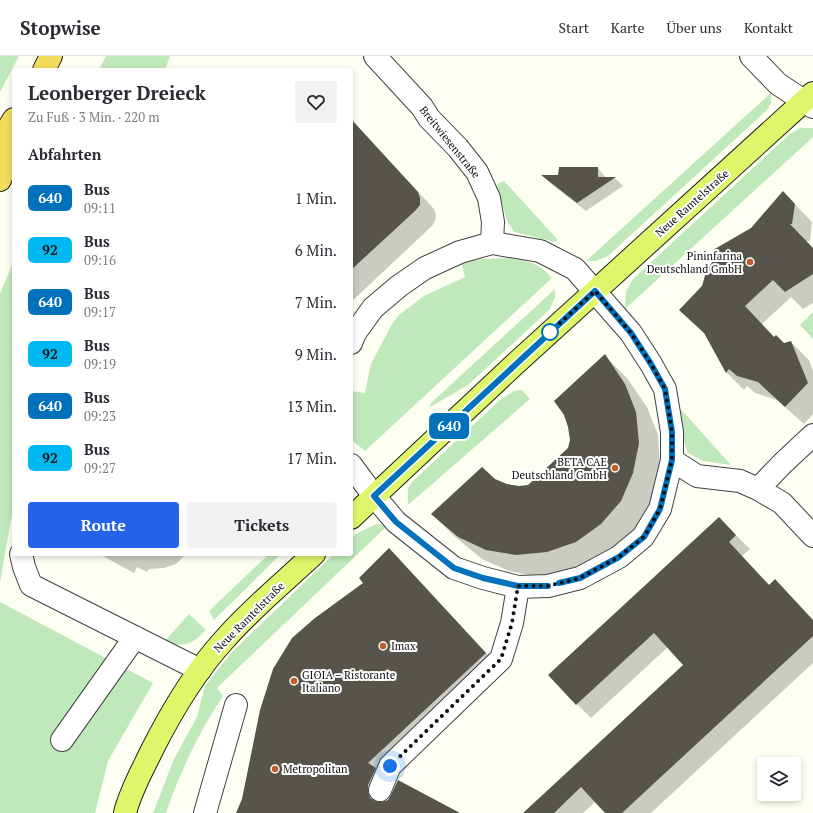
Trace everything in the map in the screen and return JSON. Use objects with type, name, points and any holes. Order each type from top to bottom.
[{"type":"highway","points":[[45,68],[51,56]]},
{"type":"highway","points":[[0,141],[12,122]]},
{"type":"highway","points":[[0,180],[12,149]]},
{"type":"main road","name":"Neue Ramtelstraße","points":[[353,516],[595,291],[810,100]]},
{"type":"main road","name":"Neue Ramtelstraße","points":[[125,813],[127,805],[145,765],[170,714],[200,670],[224,640],[312,556]]},
{"type":"street","name":"Breitwiesenstraße","points":[[375,56],[422,107],[429,118],[458,148],[477,172],[489,198],[493,222],[492,243]]},
{"type":"street","points":[[755,57],[778,84],[810,100]]},
{"type":"street","points":[[353,338],[373,308],[399,286],[425,268],[460,252],[492,243],[540,252],[575,269],[631,333],[665,389],[672,432],[672,460],[660,509],[644,537],[619,557],[580,578],[548,586],[518,586],[483,578],[454,568],[396,522],[353,468]]},
{"type":"street","points":[[758,489],[813,435]]},
{"type":"street","points":[[672,460],[697,476],[740,481],[758,489],[782,503],[813,536]]},
{"type":"street","points":[[21,556],[31,585],[200,670]]},
{"type":"street","points":[[380,790],[390,766],[501,659],[512,623],[518,586]]},
{"type":"street","points":[[62,740],[135,637]]},
{"type":"street","points":[[205,813],[236,705]]},
{"type":"green space","points":[[0,56],[19,56],[12,68],[0,92]]},
{"type":"green space","points":[[106,56],[170,56],[166,68],[100,68]]},
{"type":"green space","points":[[771,93],[771,103],[767,110],[608,256],[596,261],[586,261]]},
{"type":"green space","points":[[800,128],[813,128],[813,137],[625,309],[626,291],[633,279],[790,134]]},
{"type":"green space","points":[[504,181],[558,240],[555,242],[514,232],[507,221],[497,184]]},
{"type":"green space","points":[[508,258],[532,263],[537,265],[552,278],[365,451],[353,441],[353,391],[365,393],[371,364],[392,324],[399,315],[424,296],[465,277],[461,261]]},
{"type":"green space","points":[[12,265],[12,514],[0,583],[0,294]]},
{"type":"green space","points":[[555,289],[555,297],[550,309],[468,385],[430,407],[431,403]]},
{"type":"green space","points":[[813,312],[813,339],[800,325]]},
{"type":"green space","points":[[522,390],[530,399],[408,505],[408,488],[413,481],[501,399],[514,391]]},
{"type":"green space","points":[[678,406],[731,465],[703,461],[688,453],[679,430]]},
{"type":"green space","points":[[376,524],[386,527],[217,688],[223,696],[206,723],[191,753],[177,783],[166,813],[153,813],[174,759],[197,717],[205,686],[230,654],[332,556],[353,556],[353,536]]},
{"type":"green space","points":[[267,556],[279,556],[214,620],[209,611]]},
{"type":"green space","points":[[0,602],[153,683],[108,761],[95,813],[0,813]]},
{"type":"green space","points":[[189,614],[206,630],[197,639],[187,644],[177,645],[165,641]]},
{"type":"building","points":[[353,121],[418,192],[420,205],[353,268]]},
{"type":"building","points":[[559,167],[598,167],[598,177],[616,177],[577,203],[541,175],[558,175]]},
{"type":"building","points":[[783,191],[795,204],[792,224],[790,224],[813,248],[813,274],[785,292],[773,280],[745,306],[774,337],[776,335],[784,343],[791,341],[808,383],[785,407],[758,382],[737,376],[729,369],[726,373],[704,333],[679,310],[702,286],[706,272],[717,254],[713,250],[751,228]]},
{"type":"building","points":[[605,354],[625,384],[636,412],[639,443],[633,473],[621,501],[601,524],[576,542],[547,552],[516,555],[486,550],[458,537],[431,514],[482,467],[495,479],[507,484],[519,486],[528,485],[568,448],[570,440],[568,427],[564,415],[554,401]]},
{"type":"building","points":[[719,517],[736,535],[729,542],[769,585],[775,579],[813,620],[813,636],[622,813],[605,813],[581,787],[554,813],[523,813],[683,665],[654,633],[576,705],[548,675]]},
{"type":"building","name":"Imax","points":[[389,548],[486,653],[368,763],[376,768],[368,785],[368,792],[370,798],[375,801],[382,802],[388,800],[398,780],[460,813],[236,813],[242,799],[260,710],[273,669],[292,638],[315,618],[363,583],[359,578]]},
{"type":"bus line","name":"640","points":[[548,586],[518,586],[483,578],[454,568],[396,522],[374,496],[595,291],[631,333],[665,389],[672,432],[672,460],[660,509],[644,537],[619,557],[580,578],[559,583]]},
{"type":"place","name":"Pininfarina Deutschland GmbH","points":[[750,262]]},
{"type":"place","name":"BETA CAE Deutschland GmbH","points":[[615,468]]},
{"type":"place","name":"Imax","points":[[383,646]]},
{"type":"place","name":"GIOIA – Ristorante Italiano","points":[[294,681]]},
{"type":"place","name":"Metropolitan","points":[[275,769]]},
{"type":"route","points":[[390,766],[501,659],[512,623],[518,586],[548,586],[580,578],[619,557],[644,537],[660,509],[672,460],[672,432],[665,389],[651,364],[631,333],[595,291],[549,333],[550,332]]}]
